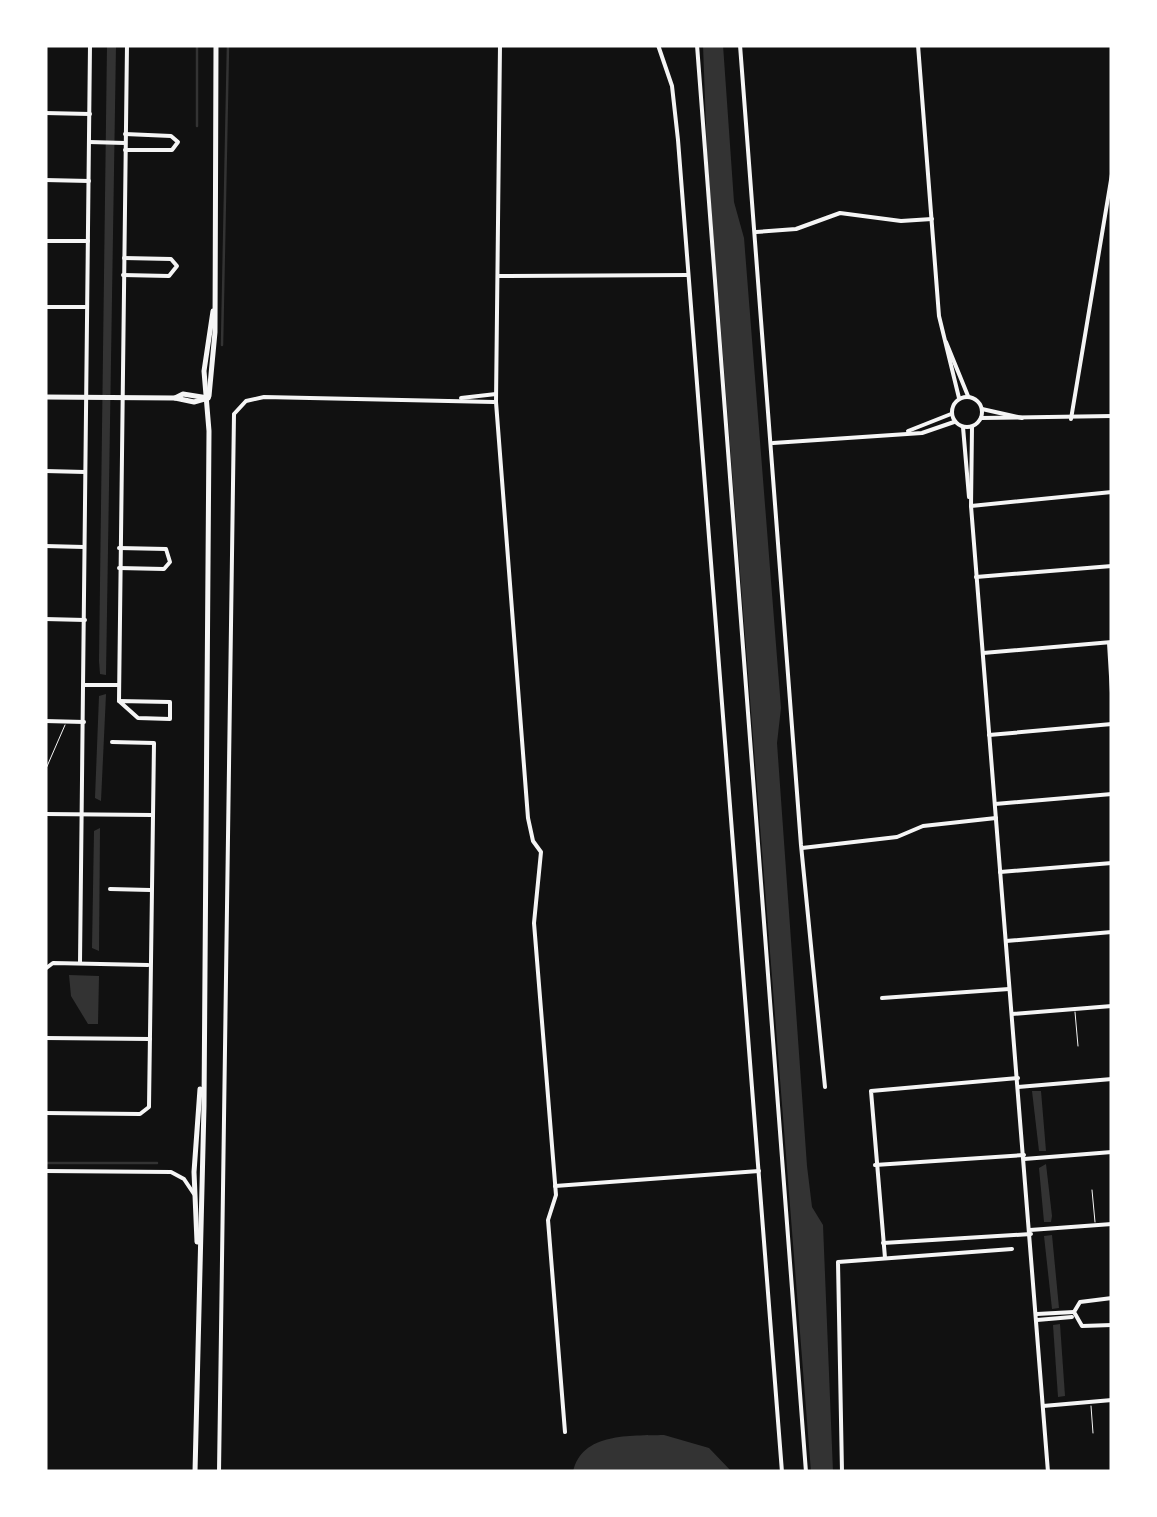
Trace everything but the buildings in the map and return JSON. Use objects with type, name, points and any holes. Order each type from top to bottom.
[{"type":"main road","points":[[195,1472],[208,398],[204,371],[212,311],[216,47]]},
{"type":"main road","points":[[45,397],[174,398],[186,402],[208,398]]},
{"type":"main road","points":[[198,1255],[194,1194],[202,1078]]},
{"type":"street","points":[[80,963],[92,142],[90,45]]},
{"type":"street","points":[[119,702],[170,702],[170,719],[138,718],[119,702],[118,398],[126,45]]},
{"type":"street","points":[[500,45],[496,402],[528,818],[533,841],[541,852],[534,923],[555,1186],[548,1220],[565,1432]]},
{"type":"street","points":[[658,45],[672,86],[782,1472]]},
{"type":"street","points":[[697,45],[806,1472]]},
{"type":"street","points":[[740,45],[802,848],[825,1087]]},
{"type":"street","points":[[904,433],[951,414],[959,398],[942,333],[918,45]]},
{"type":"street","points":[[45,113],[90,114]]},
{"type":"street","points":[[92,142],[172,150],[178,142],[171,136],[125,134]]},
{"type":"street","points":[[1071,419],[1112,174]]},
{"type":"street","points":[[45,180],[89,181]]},
{"type":"street","points":[[756,232],[796,229],[840,212],[901,222],[932,220]]},
{"type":"street","points":[[45,241],[88,241]]},
{"type":"street","points":[[123,258],[171,259],[176,266],[169,276],[123,275]]},
{"type":"street","points":[[496,276],[688,275]]},
{"type":"street","points":[[45,307],[87,306]]},
{"type":"street","points":[[942,333],[968,396],[982,409],[1026,420]]},
{"type":"street","points":[[457,399],[496,394]]},
{"type":"street","points":[[959,398],[968,396]]},
{"type":"street","points":[[219,1472],[234,414],[246,401],[264,397],[496,402]]},
{"type":"street","points":[[971,506],[972,427],[981,418],[982,409]]},
{"type":"street","points":[[951,414],[954,422],[972,427]]},
{"type":"street","points":[[981,418],[1112,416]]},
{"type":"street","points":[[772,443],[932,431],[954,422]]},
{"type":"street","points":[[963,427],[1048,1472]]},
{"type":"street","points":[[45,471],[86,472]]},
{"type":"street","points":[[971,506],[1112,492]]},
{"type":"street","points":[[45,546],[84,547]]},
{"type":"street","points":[[118,548],[166,549],[170,562],[164,568],[118,568]]},
{"type":"street","points":[[976,577],[1112,566]]},
{"type":"street","points":[[45,620],[85,620]]},
{"type":"street","points":[[983,653],[1110,642],[1112,693]]},
{"type":"street","points":[[85,684],[118,685]]},
{"type":"street","points":[[45,721],[84,722]]},
{"type":"street","points":[[989,735],[1112,724]]},
{"type":"street","points":[[45,1112],[146,1112],[154,743],[112,742]]},
{"type":"street","points":[[994,804],[1112,794]]},
{"type":"street","points":[[45,814],[152,815]]},
{"type":"street","points":[[802,848],[897,837],[924,826],[996,818]]},
{"type":"street","points":[[1000,872],[1112,863]]},
{"type":"street","points":[[110,889],[151,890]]},
{"type":"street","points":[[1006,941],[1112,932]]},
{"type":"street","points":[[45,969],[53,964],[150,965]]},
{"type":"street","points":[[882,998],[1009,989]]},
{"type":"street","points":[[1012,1014],[1112,1006]]},
{"type":"street","points":[[45,1038],[150,1039]]},
{"type":"street","points":[[885,1260],[871,1091],[1018,1078]]},
{"type":"street","points":[[1018,1087],[1112,1079]]},
{"type":"street","points":[[875,1165],[1112,1152]]},
{"type":"street","points":[[45,1171],[163,1171],[181,1176],[194,1194]]},
{"type":"street","points":[[555,1186],[759,1171]]},
{"type":"street","points":[[884,1243],[1112,1224]]},
{"type":"street","points":[[842,1472],[838,1262],[1012,1249]]},
{"type":"street","points":[[1074,1314],[1080,1302],[1112,1298]]},
{"type":"street","points":[[1037,1317],[1074,1314]]},
{"type":"street","points":[[1074,1314],[1082,1326],[1112,1325]]},
{"type":"street","points":[[1043,1406],[1112,1400]]},
{"type":"lane","points":[[45,771],[66,722]]},
{"type":"lane","points":[[1075,1009],[1078,1046]]},
{"type":"lane","points":[[1092,1190],[1095,1225]]},
{"type":"lane","points":[[1090,1402],[1094,1433]]},
{"type":"shaded area","points":[[107,45],[116,45],[106,675],[100,674],[99,661]]},
{"type":"shaded area","points":[[703,45],[723,45],[734,202],[744,238],[781,708],[777,743],[807,1166],[812,1207],[823,1225],[833,1472],[811,1472],[707,153]]},
{"type":"shaded area","points":[[106,694],[101,801],[95,798],[99,696]]},
{"type":"shaded area","points":[[100,828],[99,951],[92,948],[94,831]]},
{"type":"shaded area","points":[[69,975],[99,976],[98,1024],[88,1024],[71,996]]},
{"type":"shaded area","points":[[1032,1091],[1041,1091],[1046,1151],[1039,1151]]},
{"type":"shaded area","points":[[1046,1164],[1051,1222],[1044,1222],[1039,1168]]},
{"type":"shaded area","points":[[1052,1235],[1059,1308],[1052,1309],[1044,1236]]},
{"type":"shaded area","points":[[1060,1324],[1065,1396],[1058,1397],[1053,1325]]},
{"type":"shaded area","points":[[664,1435],[709,1448],[732,1472],[573,1472],[586,1449],[597,1443]]},
{"type":"waterway","points":[[197,45],[197,126]]},
{"type":"waterway","points":[[222,345],[228,45]]},
{"type":"waterway","points":[[45,1163],[157,1163]]}]
